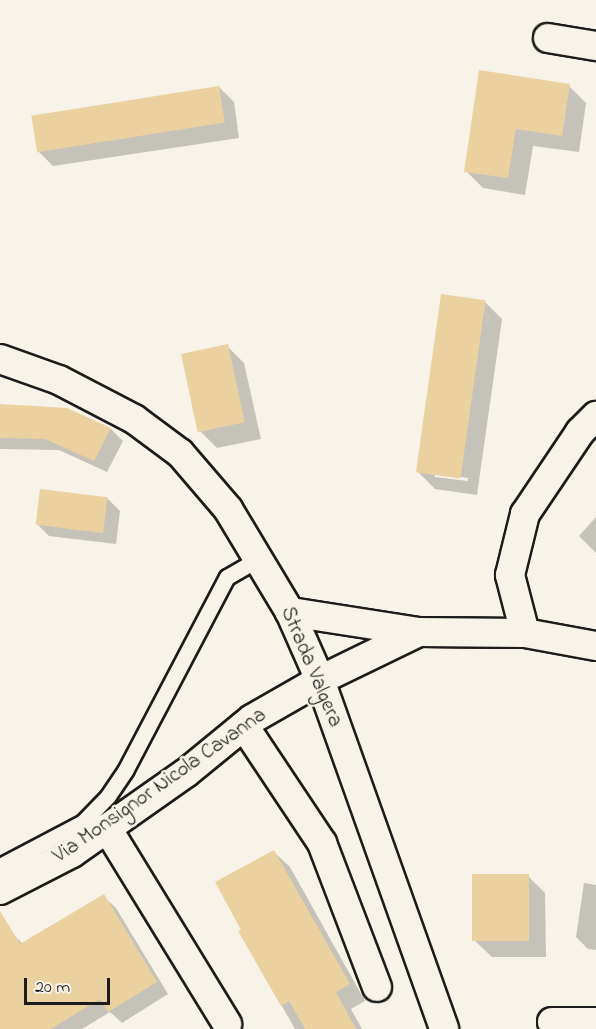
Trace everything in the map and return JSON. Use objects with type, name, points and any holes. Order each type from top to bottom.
[{"type":"street","points":[[548,38],[596,46]]},
{"type":"street","name":"Strada Valgera","points":[[0,358],[59,380],[134,419],[180,453],[228,508],[290,612],[320,680],[444,1029]]},
{"type":"street","points":[[525,633],[510,575],[525,514],[580,432],[596,416]]},
{"type":"street","points":[[290,612],[419,632],[525,633],[596,645]]},
{"type":"street","name":"Via Monsignor Nicola Cavanna","points":[[0,890],[72,853],[186,773],[244,726],[320,680],[419,632]]},
{"type":"street","points":[[244,726],[322,843],[377,987]]},
{"type":"street","points":[[107,828],[227,1024]]},
{"type":"street","points":[[552,1022],[596,1022]]},
{"type":"lane","points":[[0,866],[83,822],[108,796],[126,769],[227,577],[257,560]]},
{"type":"building","points":[[479,70],[570,84],[562,136],[516,129],[508,178],[464,172]]},
{"type":"building","points":[[219,86],[225,123],[37,152],[31,116]]},
{"type":"building","points":[[441,294],[486,300],[461,479],[416,472]]},
{"type":"building","points":[[228,344],[245,422],[198,432],[181,354]]},
{"type":"building","points":[[0,404],[67,408],[111,428],[94,461],[45,439],[0,438]]},
{"type":"building","points":[[40,489],[107,497],[103,533],[36,525]]},
{"type":"building","points":[[274,850],[350,984],[336,992],[356,1029],[305,1029],[289,1001],[281,1006],[238,931],[241,930],[215,882]]},
{"type":"building","points":[[472,874],[529,874],[529,941],[472,941]]},
{"type":"building","points":[[104,894],[157,982],[108,1012],[100,999],[51,1029],[0,1029],[0,911],[20,944]]}]
